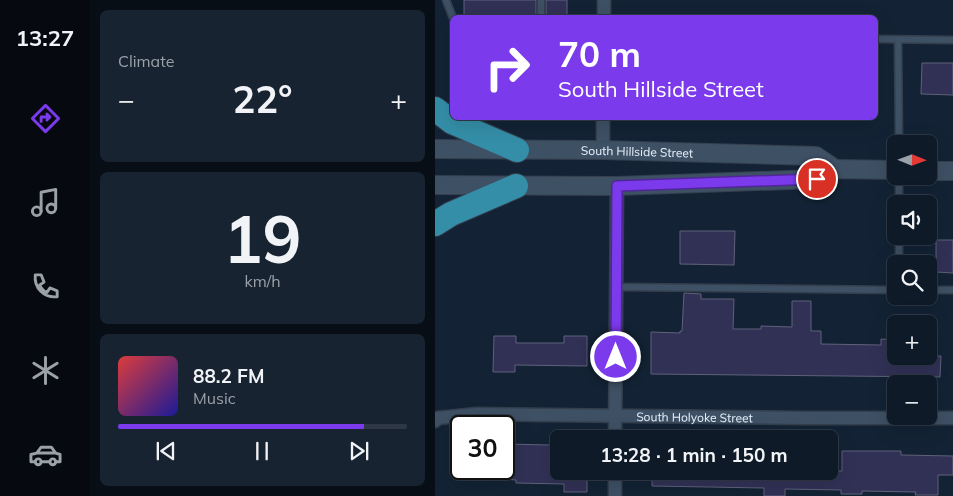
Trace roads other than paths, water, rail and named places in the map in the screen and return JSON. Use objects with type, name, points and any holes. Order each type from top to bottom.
[{"type":"highway","points":[[435,109],[452,122],[517,150]]},
{"type":"highway","points":[[435,224],[451,214],[516,186]]},
{"type":"main road","name":"South Hillside Street","points":[[435,149],[603,150],[816,156],[835,169]]},
{"type":"main road","points":[[435,184],[617,186],[817,179],[835,169],[887,170]]},
{"type":"main road","points":[[937,170],[953,171]]},
{"type":"street","points":[[604,0],[604,15]]},
{"type":"street","points":[[603,120],[603,150]]},
{"type":"street","points":[[615,430],[617,186]]},
{"type":"street","name":"South Holyoke Street","points":[[436,419],[477,414],[953,418]]},
{"type":"street","points":[[615,480],[615,496]]},
{"type":"lane","points":[[446,0],[452,15]]},
{"type":"lane","points":[[541,0],[541,15]]},
{"type":"lane","points":[[878,39],[953,40]]},
{"type":"lane","points":[[898,40],[899,135]]},
{"type":"lane","points":[[617,287],[887,290]]},
{"type":"lane","points":[[937,290],[953,290]]}]
